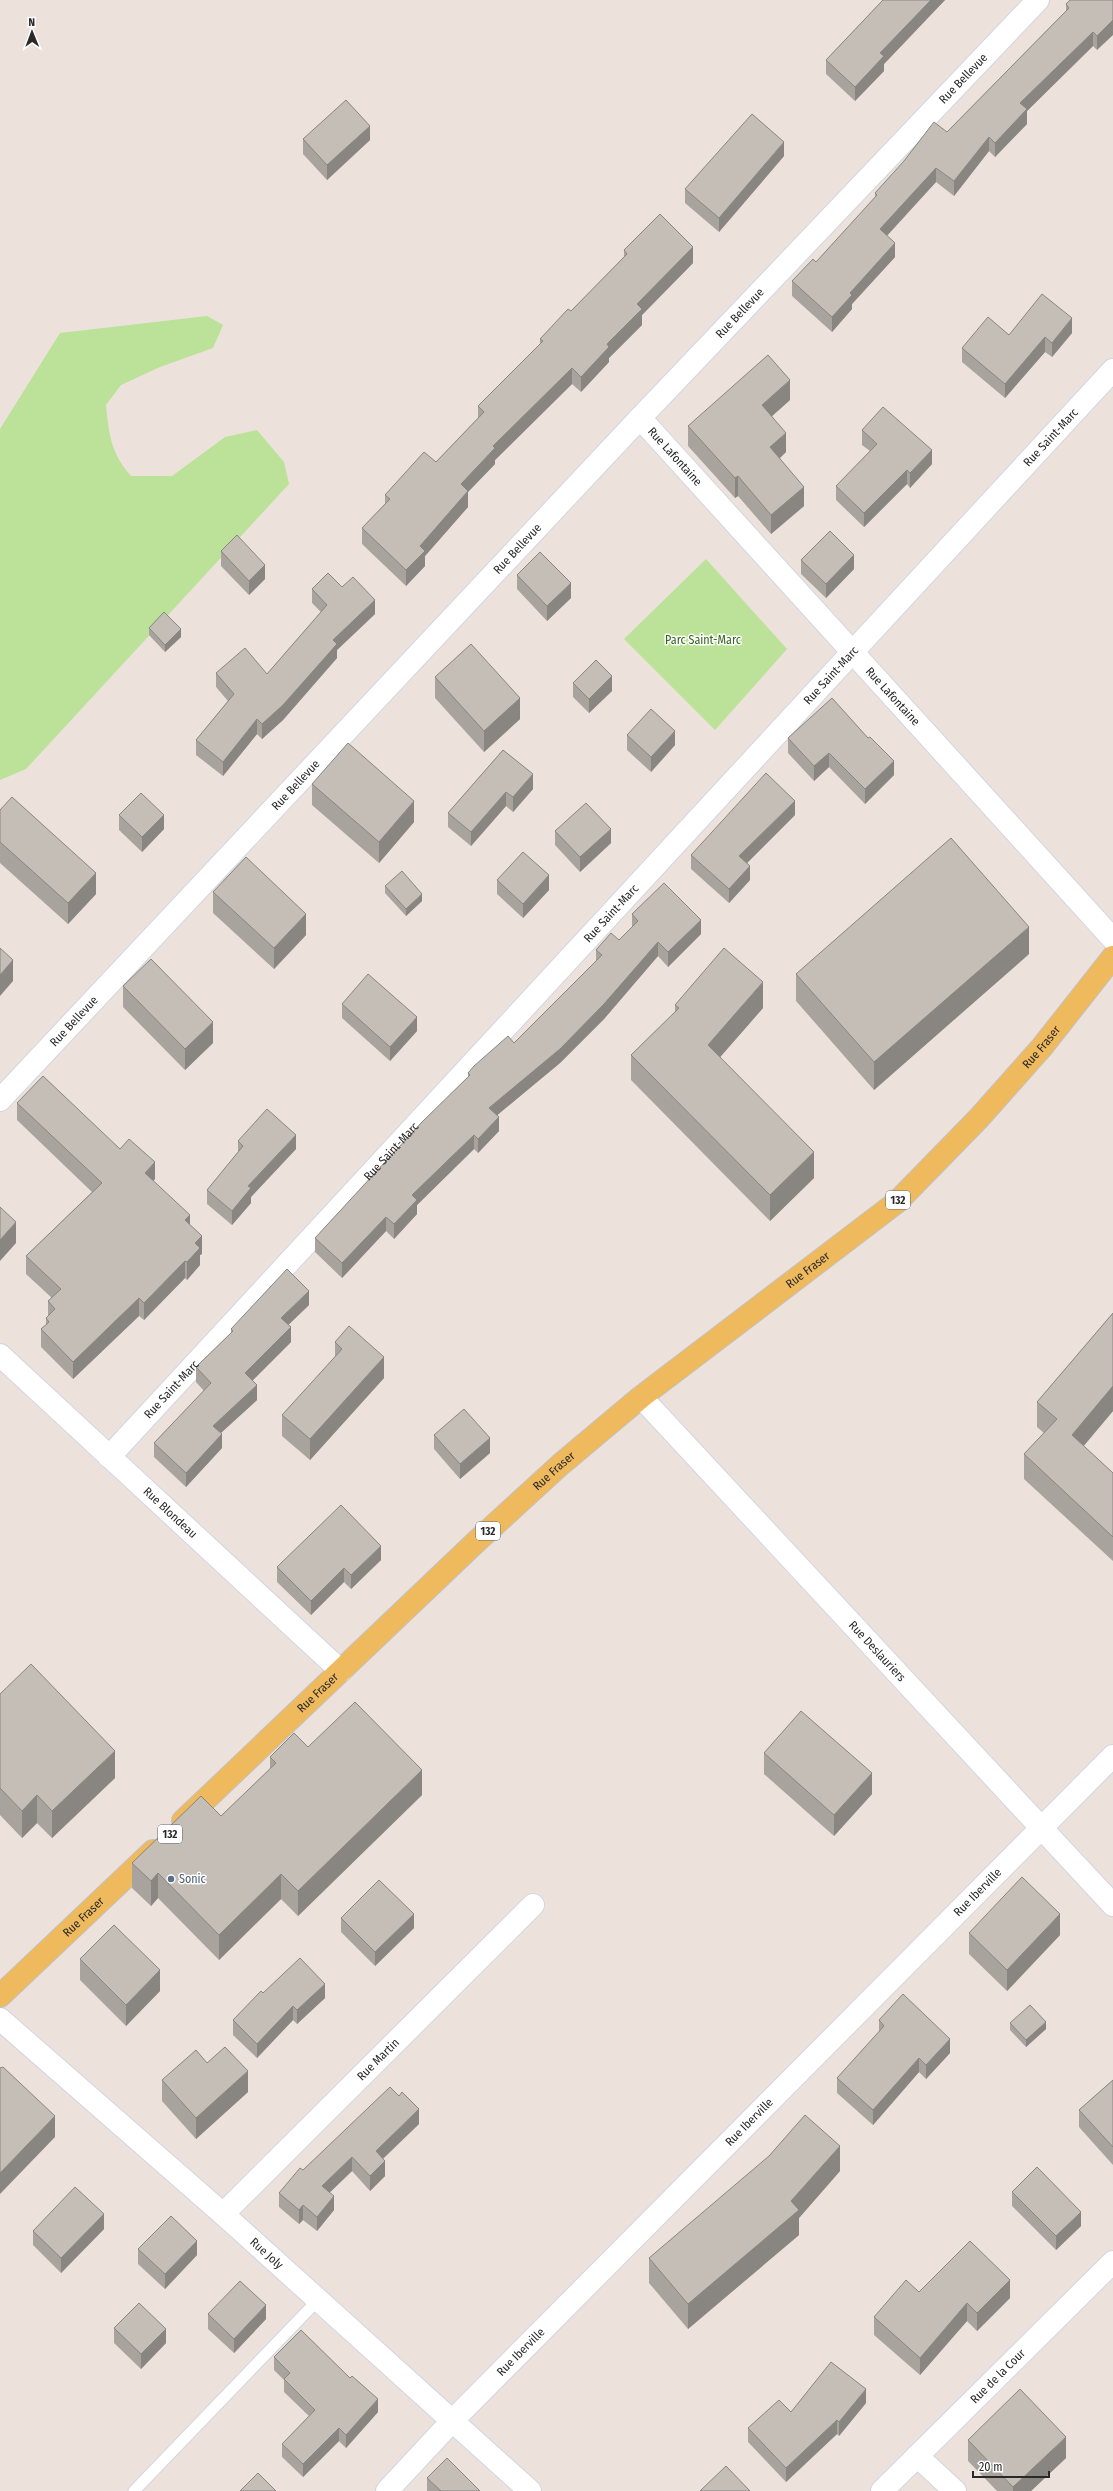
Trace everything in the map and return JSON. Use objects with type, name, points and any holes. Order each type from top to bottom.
[{"type":"main road","name":"Rue Fraser","points":[[0,1996],[341,1671],[560,1465],[641,1397],[897,1202],[979,1118],[1042,1047],[1113,957]]},
{"type":"street","name":"Rue Bellevue","points":[[0,1100],[640,418],[1038,0]]},
{"type":"street","name":"Rue Saint-Marc","points":[[109,1457],[1113,370]]},
{"type":"street","name":"Rue Lafontaine","points":[[640,418],[1113,939]]},
{"type":"street","name":"Rue Blondeau","points":[[0,1355],[341,1671]]},
{"type":"street","name":"Rue Deslauriers","points":[[641,1397],[1113,1905]]},
{"type":"street","name":"Rue Iberville","points":[[387,2491],[454,2420],[1113,1756]]},
{"type":"street","name":"Rue Martin","points":[[223,2214],[533,1905]]},
{"type":"street","name":"Rue Joly","points":[[0,2019],[223,2214],[454,2420],[530,2491]]},
{"type":"street","name":"Rue de la Cour","points":[[882,2491],[1113,2262]]},
{"type":"street","points":[[917,2456],[955,2491]]},
{"type":"lane","points":[[134,2491],[318,2300]]},
{"type":"green space","points":[[207,316],[223,325],[213,348],[160,367],[121,385],[106,405],[108,426],[115,451],[124,468],[131,476],[172,476],[225,437],[257,430],[284,462],[289,484],[26,769],[0,780],[0,429],[60,333]]},
{"type":"green space","name":"Parc Saint-Marc","points":[[706,559],[787,649],[715,730],[624,639]]},
{"type":"building","points":[[883,0],[931,0],[880,53],[884,56],[855,87],[826,60]]},
{"type":"building","points":[[1070,0],[1113,0],[1113,20],[1097,36],[1093,32],[1020,103],[1027,109],[995,143],[989,137],[954,181],[936,168],[880,229],[895,243],[850,293],[852,295],[832,317],[792,281],[813,259],[816,262],[877,195],[875,193],[904,161],[934,122],[947,132],[1069,8],[1066,4]]},
{"type":"building","points":[[346,100],[370,126],[327,165],[303,139]]},
{"type":"building","points":[[752,114],[784,142],[719,218],[685,189]]},
{"type":"building","points":[[660,214],[693,247],[637,304],[642,309],[607,344],[609,347],[581,377],[572,368],[493,446],[495,448],[461,484],[468,491],[420,546],[425,551],[406,570],[362,528],[390,499],[385,495],[424,452],[436,462],[484,412],[478,406],[543,341],[540,339],[568,309],[571,311],[627,254],[624,250]]},
{"type":"building","points":[[1042,294],[1072,318],[1052,343],[1045,337],[1005,384],[962,348],[988,317],[1009,335]]},
{"type":"building","points":[[768,355],[790,380],[762,405],[786,433],[770,447],[804,487],[771,515],[738,476],[735,478],[688,426]]},
{"type":"building","points":[[883,407],[932,450],[910,473],[907,470],[864,513],[836,486],[877,444],[862,430]]},
{"type":"building","points":[[830,531],[854,555],[826,584],[801,560]]},
{"type":"building","points":[[237,535],[265,565],[249,581],[221,551]]},
{"type":"building","points":[[540,552],[571,583],[547,606],[517,575]]},
{"type":"building","points":[[328,573],[342,587],[353,577],[375,600],[333,640],[337,644],[283,705],[262,724],[257,719],[223,762],[196,740],[234,694],[216,673],[245,648],[267,674],[327,605],[312,589]]},
{"type":"building","points":[[164,612],[181,629],[165,645],[149,628]]},
{"type":"building","points":[[471,644],[520,698],[484,731],[435,677]]},
{"type":"building","points":[[596,660],[612,676],[589,699],[573,683]]},
{"type":"building","points":[[832,698],[868,738],[870,737],[894,761],[865,789],[829,753],[814,766],[788,738]]},
{"type":"building","points":[[651,709],[675,731],[651,757],[627,735]]},
{"type":"building","points":[[348,743],[414,801],[379,842],[312,784]]},
{"type":"building","points":[[503,750],[533,774],[513,797],[506,792],[471,832],[448,813]]},
{"type":"building","points":[[766,773],[795,801],[739,856],[750,866],[729,889],[691,855]]},
{"type":"building","points":[[141,793],[164,815],[142,837],[119,815]]},
{"type":"building","points":[[12,797],[96,873],[68,903],[0,842],[0,810]]},
{"type":"building","points":[[586,803],[611,829],[580,857],[555,831]]},
{"type":"building","points":[[951,838],[1029,927],[874,1062],[796,974]]},
{"type":"building","points":[[523,852],[549,875],[523,904],[497,880]]},
{"type":"building","points":[[246,857],[306,914],[274,948],[213,892]]},
{"type":"building","points":[[402,871],[422,894],[406,909],[385,886]]},
{"type":"building","points":[[664,883],[701,920],[668,952],[658,942],[604,1004],[560,1049],[489,1108],[499,1117],[478,1139],[474,1135],[412,1195],[417,1200],[394,1224],[386,1217],[342,1263],[315,1238],[422,1122],[470,1075],[468,1073],[474,1066],[508,1036],[514,1043],[602,955],[596,950],[611,933],[619,940],[638,921],[632,914]]},
{"type":"building","points":[[0,948],[13,960],[0,975]]},
{"type":"building","points":[[724,948],[763,982],[708,1045],[814,1152],[770,1195],[631,1055],[679,1008],[675,1005]]},
{"type":"building","points":[[151,959],[213,1022],[185,1049],[123,986]]},
{"type":"building","points":[[368,974],[417,1017],[390,1047],[342,1004]]},
{"type":"building","points":[[43,1076],[120,1149],[129,1139],[155,1162],[145,1173],[190,1215],[185,1220],[202,1236],[195,1243],[200,1248],[187,1262],[185,1261],[144,1303],[139,1298],[73,1362],[41,1329],[49,1322],[46,1318],[55,1309],[48,1301],[61,1289],[26,1256],[102,1183],[17,1103]]},
{"type":"building","points":[[267,1109],[296,1135],[248,1186],[251,1188],[232,1211],[207,1190],[243,1146],[238,1141]]},
{"type":"building","points":[[0,1207],[16,1222],[0,1240]]},
{"type":"building","points":[[287,1269],[309,1291],[281,1318],[291,1327],[245,1373],[257,1385],[213,1426],[222,1434],[186,1473],[154,1443],[211,1383],[196,1367],[233,1331],[231,1329]]},
{"type":"building","points":[[1113,1313],[1113,1386],[1072,1435],[1113,1473],[1113,1537],[1024,1454],[1057,1419],[1037,1402]]},
{"type":"building","points":[[349,1326],[384,1357],[310,1439],[282,1415],[342,1349],[335,1342]]},
{"type":"building","points":[[464,1409],[490,1438],[460,1464],[434,1435]]},
{"type":"building","points":[[341,1505],[381,1546],[351,1575],[344,1568],[311,1601],[277,1567]]},
{"type":"building","points":[[31,1664],[115,1751],[52,1811],[37,1795],[22,1811],[0,1788],[0,1694]]},
{"type":"building","points":[[355,1702],[422,1770],[298,1891],[281,1874],[219,1935],[158,1873],[151,1881],[132,1863],[201,1796],[221,1816],[276,1763],[270,1757],[294,1733],[308,1747]]},
{"type":"building","points":[[801,1711],[872,1773],[834,1815],[764,1753]]},
{"type":"building","points":[[1022,1877],[1060,1914],[1007,1970],[969,1933]]},
{"type":"building","points":[[379,1880],[414,1914],[375,1952],[341,1918]]},
{"type":"building","points":[[114,1925],[160,1970],[126,2005],[80,1959]]},
{"type":"building","points":[[300,1958],[325,1984],[297,2010],[293,2006],[257,2044],[233,2020],[261,1991],[263,1993]]},
{"type":"building","points":[[903,1994],[950,2039],[926,2065],[919,2058],[873,2110],[837,2078],[884,2026],[879,2020]]},
{"type":"building","points":[[1030,2005],[1046,2022],[1026,2040],[1010,2023]]},
{"type":"building","points":[[225,2047],[248,2071],[196,2118],[162,2080],[196,2050],[207,2063]]},
{"type":"building","points":[[3,2067],[55,2116],[0,2173],[0,2068]]},
{"type":"building","points":[[1113,2080],[1113,2147],[1079,2110]]},
{"type":"building","points":[[390,2087],[399,2096],[402,2092],[419,2109],[376,2151],[385,2161],[370,2176],[352,2157],[322,2186],[334,2196],[317,2217],[303,2205],[299,2210],[279,2193],[300,2168],[303,2170]]},
{"type":"building","points":[[805,2115],[840,2146],[791,2201],[799,2210],[688,2304],[649,2258],[769,2156]]},
{"type":"building","points":[[1037,2167],[1081,2212],[1056,2236],[1012,2192]]},
{"type":"building","points":[[75,2187],[104,2214],[61,2258],[33,2231]]},
{"type":"building","points":[[171,2216],[197,2241],[165,2274],[138,2249]]},
{"type":"building","points":[[970,2241],[1010,2280],[977,2313],[967,2303],[920,2358],[874,2317],[906,2280],[919,2292]]},
{"type":"building","points":[[240,2281],[266,2305],[234,2339],[208,2314]]},
{"type":"building","points":[[139,2303],[166,2329],[141,2354],[114,2328]]},
{"type":"building","points":[[301,2330],[350,2378],[352,2376],[378,2399],[346,2435],[339,2428],[303,2464],[282,2444],[315,2410],[284,2379],[290,2373],[274,2357]]},
{"type":"building","points":[[831,2362],[866,2389],[839,2422],[837,2420],[786,2468],[748,2428],[779,2400],[791,2412]]},
{"type":"building","points":[[1020,2389],[1066,2437],[1013,2487],[968,2440]]},
{"type":"building","points":[[447,2458],[480,2491],[441,2491],[427,2478]]},
{"type":"building","points":[[726,2466],[750,2491],[700,2491]]},
{"type":"building","points":[[258,2473],[276,2491],[240,2491]]},
{"type":"place","name":"Sonic","points":[[171,1879]]}]
